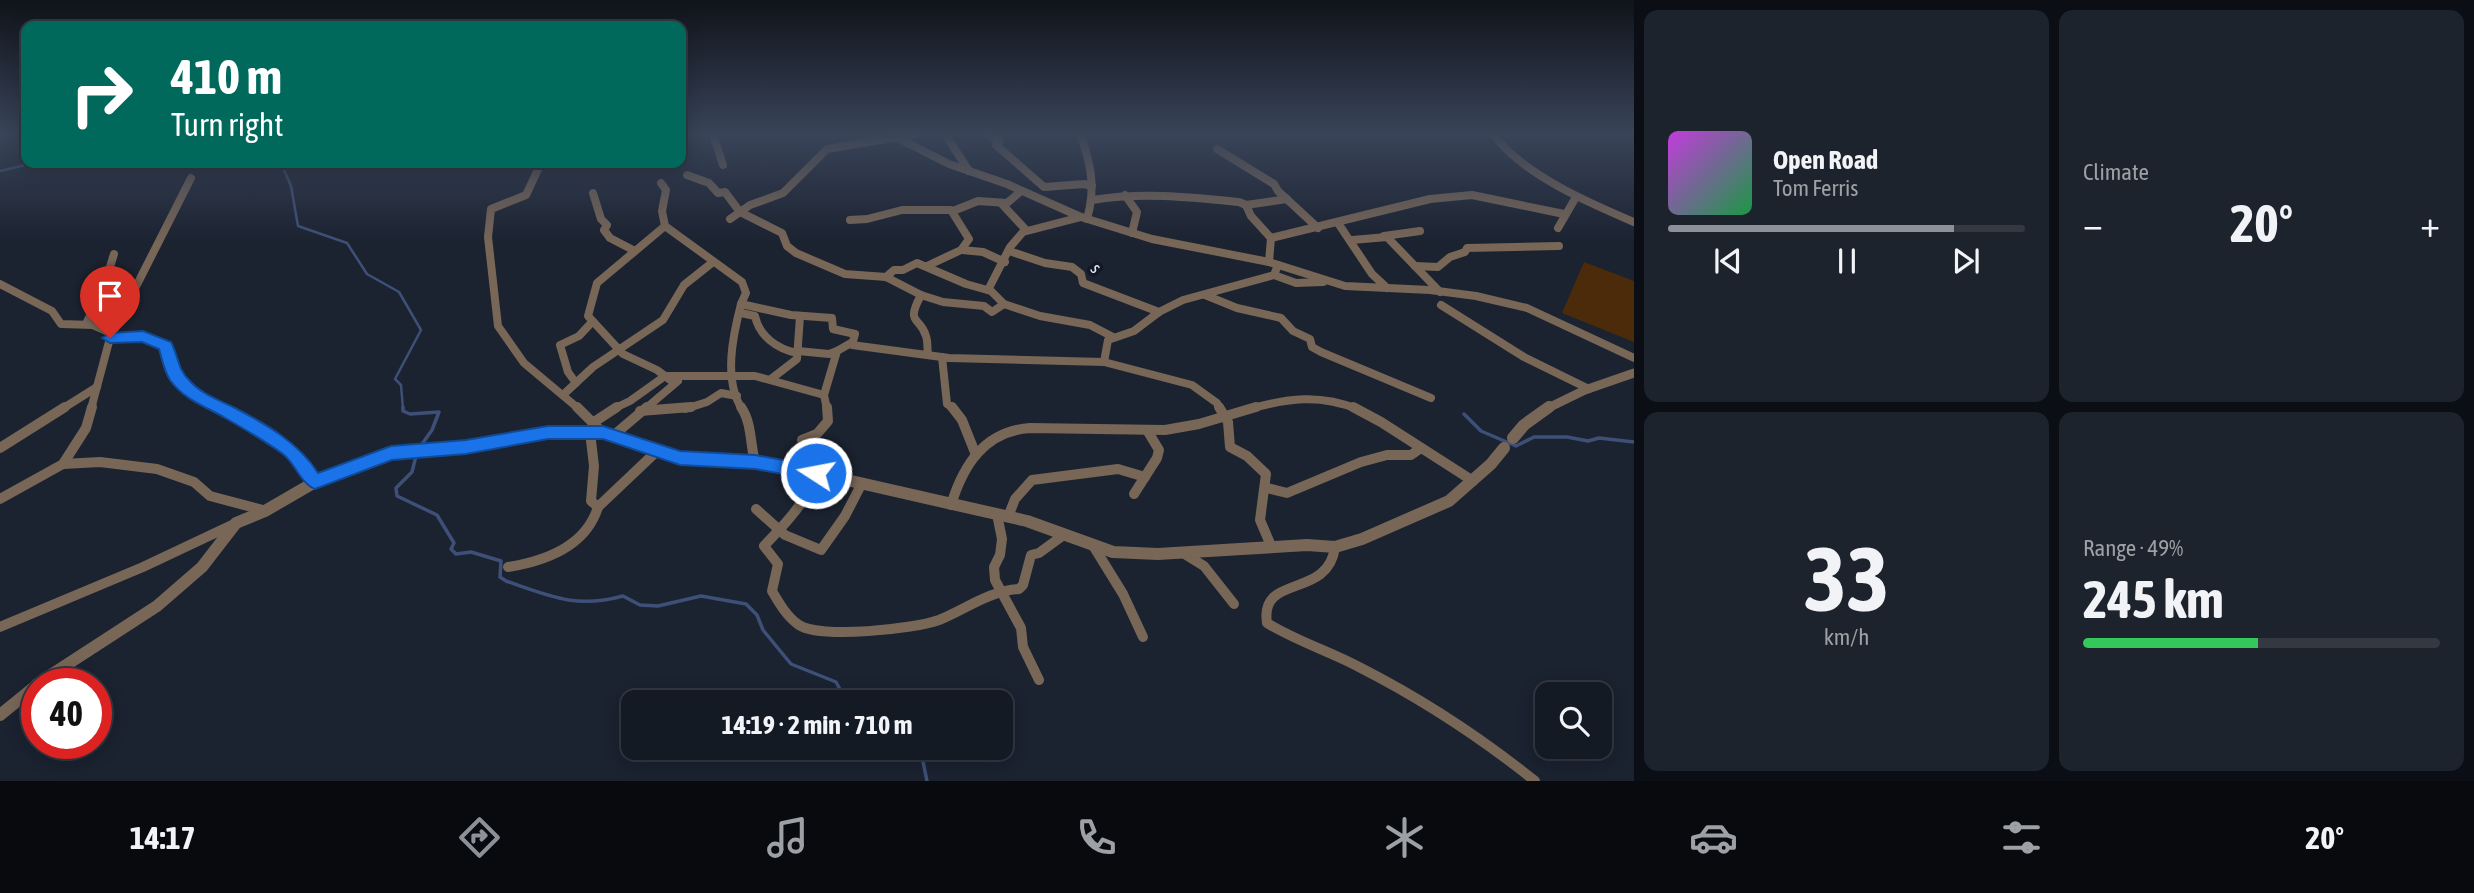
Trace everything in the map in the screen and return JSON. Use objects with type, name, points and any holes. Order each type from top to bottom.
[{"type":"street","points":[[538,170],[526,195],[491,209],[488,237],[498,326],[524,363],[564,394],[600,431]]},
{"type":"street","points":[[730,219],[783,193],[806,170]]},
{"type":"street","points":[[1025,170],[1044,187],[1084,184],[1092,186]]},
{"type":"street","points":[[1084,218],[1092,200],[1094,170]]},
{"type":"street","points":[[1255,170],[1266,177],[1318,228]]},
{"type":"street","points":[[1536,170],[1576,197],[1634,222]]},
{"type":"street","points":[[969,171],[1007,184],[1084,218],[1132,233],[1273,263],[1332,283],[1355,288],[1387,288],[1476,296],[1540,312],[1634,358]]},
{"type":"street","points":[[687,175],[709,183],[718,193],[727,194],[729,201],[740,212],[782,233],[787,246],[796,253],[845,274],[886,277],[921,295],[943,302],[984,306],[992,312],[1004,304]]},
{"type":"street","points":[[63,464],[86,428],[111,336],[191,178]]},
{"type":"street","points":[[661,183],[666,190],[662,211],[665,226],[676,233],[689,248],[744,284],[746,293],[741,299],[733,334],[732,375],[737,396],[748,417],[750,444],[755,462]]},
{"type":"street","points":[[850,220],[902,211],[953,211],[975,202],[1012,201],[1020,192]]},
{"type":"street","points":[[593,193],[601,219],[607,225],[604,230],[610,238],[635,251]]},
{"type":"street","points":[[1092,200],[1125,195],[1186,196],[1239,201],[1246,205],[1251,216],[1270,238],[1274,275]]},
{"type":"street","points":[[1125,195],[1137,212],[1132,233]]},
{"type":"street","points":[[1270,238],[1429,199],[1458,195],[1564,214]]},
{"type":"street","points":[[1559,228],[1564,214],[1576,197]]},
{"type":"street","points":[[1246,205],[1287,199]]},
{"type":"street","points":[[1001,203],[1026,230]]},
{"type":"street","points":[[953,211],[969,239],[962,250]]},
{"type":"street","points":[[988,290],[1009,251],[1026,230],[1048,228],[1084,218]]},
{"type":"street","points":[[1338,223],[1352,240],[1369,272],[1387,288]]},
{"type":"street","points":[[665,226],[597,283],[588,316],[604,336],[616,344],[619,351],[674,382],[687,379],[690,375]]},
{"type":"street","points":[[1352,240],[1420,231]]},
{"type":"street","points":[[1384,236],[1440,292]]},
{"type":"street","points":[[1415,266],[1438,267],[1450,257],[1474,247],[1559,246]]},
{"type":"street","points":[[927,266],[932,261],[962,250],[983,252],[1005,262]]},
{"type":"street","name":"s","points":[[1009,251],[1045,263],[1072,267],[1081,274],[1083,283],[1159,312]]},
{"type":"street","points":[[86,324],[104,286],[114,254]]},
{"type":"street","points":[[564,394],[593,367],[663,320],[684,285],[713,262]]},
{"type":"street","points":[[886,277],[894,270],[903,270],[915,263],[927,266],[966,284],[988,290],[1004,304],[1029,310],[1037,315],[1105,330],[1113,337]]},
{"type":"street","points":[[1104,362],[1108,340],[1134,331],[1159,312],[1184,300],[1274,275],[1296,283],[1332,283]]},
{"type":"street","points":[[0,284],[52,311],[61,324],[86,324],[111,336],[143,337],[165,346],[175,375],[184,386],[198,397],[232,414],[288,449],[300,458],[315,482]]},
{"type":"street","points":[[921,295],[914,309],[915,323],[926,334],[928,354]]},
{"type":"street","points":[[1205,295],[1237,308],[1281,318],[1293,331],[1310,339],[1312,347],[1321,352],[1431,398]]},
{"type":"street","points":[[1441,305],[1524,357],[1589,389]]},
{"type":"street","points":[[741,308],[832,318],[833,329],[855,334],[851,343],[829,354],[784,350],[762,336],[755,323],[755,316],[741,308]]},
{"type":"street","points":[[771,379],[793,364],[797,352],[800,316]]},
{"type":"street","points":[[576,383],[568,372],[560,345],[579,336],[592,323]]},
{"type":"street","points":[[851,343],[942,357],[1104,362],[1192,386],[1217,403],[1225,415],[1230,447],[1259,466],[1266,474],[1268,488],[1261,501],[1260,520],[1261,532],[1272,548]]},
{"type":"street","points":[[837,351],[824,395],[828,421],[817,434],[802,440],[817,460],[811,494],[798,512],[764,546],[778,564],[772,591],[781,606],[800,626],[853,633],[936,621],[1002,590],[1019,589],[1023,585],[1031,555],[1039,553],[1065,534]]},
{"type":"street","points":[[942,357],[947,404],[957,411],[976,455]]},
{"type":"street","points":[[0,627],[143,567],[265,511],[315,482],[391,453],[466,447],[548,433],[600,431],[680,458],[755,462],[816,473],[1002,515],[1065,534],[1094,547],[1130,554],[1307,545],[1335,547],[1449,501],[1473,481],[1530,422],[1563,400],[1634,373]]},
{"type":"street","points":[[598,507],[591,501],[594,466],[604,413],[630,401],[665,376],[732,375],[771,379],[792,388],[824,395]]},
{"type":"street","points":[[600,431],[640,411],[669,391],[674,382]]},
{"type":"street","points":[[0,448],[97,387]]},
{"type":"street","points":[[640,411],[685,409],[707,402],[721,393],[737,396]]},
{"type":"street","points":[[951,505],[963,467],[1006,433],[1024,428],[1181,428],[1269,404],[1326,399],[1361,411],[1473,481]]},
{"type":"street","points":[[1134,494],[1157,458],[1159,450],[1147,430]]},
{"type":"street","points":[[1268,488],[1287,493],[1361,461],[1387,455],[1411,455],[1421,449]]},
{"type":"street","points":[[508,567],[557,555],[576,540],[597,517],[598,507],[657,451]]},
{"type":"street","points":[[0,499],[63,464],[100,463],[158,469],[194,482],[210,496],[265,511]]},
{"type":"street","points":[[1039,680],[1024,647],[1021,628],[995,580],[994,567],[1000,555],[1002,539],[1002,515],[1032,480],[1118,469],[1145,477]]},
{"type":"street","points":[[756,509],[799,542],[821,550],[845,516],[862,483]]},
{"type":"street","points":[[63,668],[157,606],[202,567],[236,523]]},
{"type":"street","points":[[1094,547],[1104,569],[1127,601],[1143,637]]},
{"type":"street","points":[[1335,547],[1333,562],[1318,578],[1274,594],[1265,608],[1267,623],[1346,660],[1423,701],[1493,746],[1535,781]]},
{"type":"street","points":[[1183,553],[1204,566],[1234,604]]},
{"type":"street","points":[[0,715],[21,698]]},
{"type":"shaded area","points":[[1584,262],[1634,281],[1634,342],[1562,313]]},
{"type":"waterway","points":[[284,170],[291,186],[298,226],[347,243],[367,274],[399,292],[421,330],[395,379],[401,385],[403,409]]},
{"type":"waterway","points":[[403,409],[410,414],[439,412],[432,430],[420,447]]},
{"type":"waterway","points":[[1464,414],[1481,431],[1516,446],[1534,437],[1567,437],[1588,441],[1599,438],[1634,442]]},
{"type":"waterway","points":[[416,456],[412,472],[396,488],[397,496],[437,515],[454,543],[451,549],[456,554],[471,552],[501,561],[500,577],[506,581],[563,599],[591,601],[623,596],[640,605],[658,606],[701,596],[746,604],[757,615],[763,630],[791,664],[836,682],[840,690]]},
{"type":"waterway","points":[[923,760],[927,781]]},
{"type":"route","points":[[110,338],[143,337],[165,346],[170,354],[175,375],[184,386],[198,397],[232,414],[288,449],[300,458],[315,482],[391,453],[466,447],[548,433],[603,433],[635,441],[680,458],[755,462],[816,473]]}]
